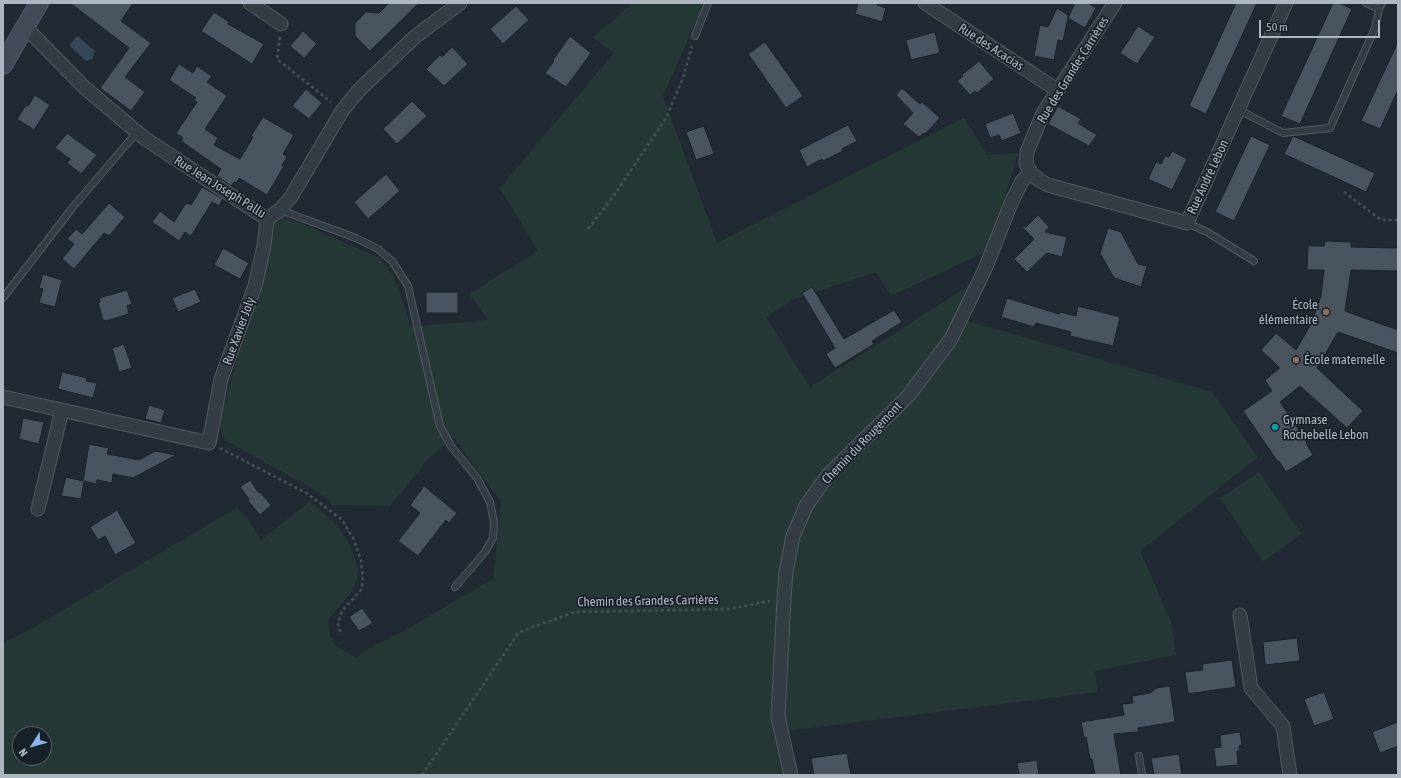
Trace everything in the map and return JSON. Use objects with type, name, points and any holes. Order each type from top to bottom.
[{"type":"street","points":[[3,65],[39,3]]},
{"type":"street","points":[[250,3],[281,24]]},
{"type":"street","name":"Rue Jean Joseph Pallu","points":[[24,29],[34,36],[84,87],[144,138],[267,219],[280,210],[291,197],[342,111],[359,90],[416,36],[460,3]]},
{"type":"street","name":"Rue des Acacias","points":[[925,3],[1057,90]]},
{"type":"street","name":"Rue des Grandes Carrières","points":[[1031,173],[1026,164],[1027,152],[1042,113],[1115,3]]},
{"type":"street","name":"Rue André Lebon","points":[[1031,173],[1048,185],[1187,222],[1239,110],[1286,3]]},
{"type":"street","name":"Chemin du Rougemont","points":[[791,775],[778,718],[786,572],[793,536],[806,506],[828,475],[909,395],[951,339],[985,269],[1012,201],[1022,182],[1031,173]]},
{"type":"street","name":"Rue Xavier Joly","points":[[209,443],[221,379],[255,286],[264,246],[267,219]]},
{"type":"street","points":[[3,397],[209,443]]},
{"type":"street","points":[[38,508],[62,410]]},
{"type":"street","points":[[1240,615],[1251,688],[1283,726],[1290,775]]},
{"type":"lane","points":[[695,36],[708,3]]},
{"type":"lane","points":[[1366,3],[1379,9]]},
{"type":"lane","points":[[1239,110],[1283,133],[1330,128],[1375,28],[1379,9],[1382,3]]},
{"type":"lane","points":[[3,298],[74,207],[137,132]]},
{"type":"lane","points":[[280,210],[356,238],[378,249],[392,261],[408,286],[440,426],[451,446],[477,478],[490,502],[494,522],[493,538],[485,552],[455,587]]},
{"type":"lane","points":[[1187,222],[1207,232],[1254,262]]},
{"type":"lane","points":[[1139,756],[1142,775]]},
{"type":"path","points":[[281,24],[277,59],[342,111]]},
{"type":"path","points":[[588,229],[615,194],[666,118],[683,78],[695,36]]},
{"type":"path","points":[[1344,192],[1381,220],[1398,220]]},
{"type":"path","points":[[209,443],[308,494],[342,520],[353,538],[361,560],[363,581],[361,590],[342,611],[338,624],[341,635]]},
{"type":"path","name":"Chemin des Grandes Carrières","points":[[422,775],[519,632],[575,612],[729,609],[784,599]]},
{"type":"shaded area","points":[[633,3],[704,3],[663,96],[717,243],[964,118],[987,155],[1018,153],[989,250],[891,296],[876,272],[794,299],[766,317],[810,387],[975,282],[939,348],[909,385],[833,460],[803,499],[819,495],[895,417],[965,320],[1212,392],[1258,457],[1140,551],[1171,621],[1176,655],[1095,671],[1097,692],[779,732],[786,775],[3,775],[3,643],[24,633],[237,508],[250,522],[261,540],[310,501],[338,526],[351,547],[358,569],[356,582],[350,594],[328,620],[330,636],[336,646],[357,658],[368,649],[402,632],[493,579],[501,502],[454,438],[431,456],[390,506],[333,505],[320,493],[225,440],[219,422],[266,259],[269,227],[284,218],[305,225],[379,258],[393,275],[411,326],[488,320],[469,294],[538,251],[500,188],[614,53],[593,37]]},
{"type":"shaded area","points":[[1259,472],[1302,534],[1263,561],[1220,498]]},
{"type":"water","points":[[77,36],[95,51],[92,59],[86,61],[70,46]]},
{"type":"building","points":[[70,3],[133,3],[121,21],[151,43],[125,77],[145,92],[131,111],[100,88],[129,48]]},
{"type":"building","points":[[389,3],[419,3],[370,51],[355,36],[355,23],[366,12],[379,13]]},
{"type":"building","points":[[858,3],[878,3],[877,5],[886,8],[882,22],[855,14]]},
{"type":"building","points":[[1075,3],[1088,3],[1096,8],[1085,28],[1068,18]]},
{"type":"building","points":[[1236,3],[1257,3],[1206,114],[1189,106]]},
{"type":"building","points":[[1333,3],[1339,3],[1352,9],[1300,124],[1281,116]]},
{"type":"building","points":[[516,6],[529,20],[503,44],[490,29]]},
{"type":"building","points":[[1057,8],[1068,15],[1063,41],[1058,40],[1054,60],[1034,56],[1040,25],[1048,27]]},
{"type":"building","points":[[214,12],[229,22],[228,24],[264,44],[252,64],[201,31]]},
{"type":"building","points":[[1138,26],[1155,37],[1137,64],[1120,53]]},
{"type":"building","points":[[303,31],[317,44],[304,58],[290,46]]},
{"type":"building","points":[[935,32],[940,53],[911,60],[906,40]]},
{"type":"building","points":[[570,36],[591,53],[566,87],[545,73]]},
{"type":"building","points":[[765,42],[803,96],[786,108],[748,54]]},
{"type":"building","points":[[1398,42],[1398,90],[1380,129],[1361,121]]},
{"type":"building","points":[[452,47],[468,64],[444,86],[426,69],[440,55],[442,57]]},
{"type":"building","points":[[979,61],[994,79],[977,93],[975,91],[970,95],[957,81]]},
{"type":"building","points":[[179,64],[193,73],[197,66],[212,76],[207,82],[227,96],[205,129],[218,138],[214,145],[240,159],[253,137],[251,136],[263,117],[294,135],[283,154],[287,157],[282,165],[284,166],[267,195],[239,178],[237,183],[234,182],[231,186],[217,176],[221,169],[181,141],[183,138],[176,133],[197,102],[194,100],[196,98],[169,80]]},
{"type":"building","points":[[902,88],[920,104],[922,102],[940,118],[925,134],[924,133],[919,137],[903,124],[913,113],[896,95]]},
{"type":"building","points":[[306,89],[322,103],[309,119],[292,106]]},
{"type":"building","points":[[35,95],[50,105],[34,130],[17,119]]},
{"type":"building","points":[[412,101],[427,116],[397,144],[383,129]]},
{"type":"building","points":[[1058,106],[1081,119],[1078,123],[1097,135],[1089,146],[1048,124]]},
{"type":"building","points":[[1013,113],[1021,133],[1002,141],[999,135],[990,138],[985,124]]},
{"type":"building","points":[[848,125],[857,141],[842,149],[843,151],[823,161],[822,159],[807,167],[799,150]]},
{"type":"building","points":[[704,126],[714,154],[696,160],[686,132]]},
{"type":"building","points":[[67,133],[97,155],[81,174],[67,163],[70,159],[55,148]]},
{"type":"building","points":[[1251,136],[1270,145],[1234,221],[1215,212]]},
{"type":"building","points":[[1293,136],[1375,173],[1366,192],[1284,154]]},
{"type":"building","points":[[1172,151],[1187,159],[1172,190],[1148,179],[1156,162],[1161,164],[1165,156],[1169,157]]},
{"type":"building","points":[[386,174],[400,191],[368,219],[354,202]]},
{"type":"building","points":[[202,187],[223,199],[219,206],[212,202],[191,236],[185,232],[179,241],[152,222],[160,211],[174,222],[186,203],[191,205]]},
{"type":"building","points":[[109,203],[125,217],[109,236],[104,233],[74,269],[62,259],[74,244],[67,239],[76,229],[82,234]]},
{"type":"building","points":[[1038,215],[1049,227],[1045,232],[1067,237],[1062,257],[1047,253],[1027,272],[1014,259],[1034,239],[1021,226],[1026,227]]},
{"type":"building","points":[[1108,228],[1121,232],[1138,264],[1147,266],[1141,287],[1114,278],[1100,253]]},
{"type":"building","points":[[1325,241],[1351,242],[1351,247],[1398,248],[1398,271],[1351,270],[1345,311],[1398,330],[1398,353],[1338,332],[1317,368],[1363,411],[1347,428],[1300,386],[1280,402],[1307,442],[1306,443],[1313,455],[1286,472],[1243,411],[1272,391],[1265,380],[1280,368],[1261,350],[1276,333],[1296,350],[1311,324],[1321,296],[1324,270],[1307,270],[1308,246],[1324,246]]},
{"type":"building","points":[[223,248],[249,263],[240,279],[214,265]]},
{"type":"building","points":[[43,274],[62,280],[55,307],[39,303],[43,289],[39,288]]},
{"type":"building","points":[[812,287],[844,339],[894,310],[902,322],[872,341],[874,344],[835,368],[826,354],[835,348],[802,293]]},
{"type":"building","points":[[195,289],[201,302],[178,312],[172,298]]},
{"type":"building","points":[[127,290],[132,304],[127,306],[129,314],[106,321],[103,320],[98,303],[100,302],[99,298]]},
{"type":"building","points":[[426,292],[458,292],[458,313],[426,313]]},
{"type":"building","points":[[1007,298],[1059,314],[1060,312],[1076,316],[1078,306],[1120,317],[1113,346],[1070,336],[1071,332],[1036,323],[1034,327],[1001,317]]},
{"type":"building","points":[[124,344],[132,368],[119,372],[112,348]]},
{"type":"building","points":[[62,372],[87,378],[86,381],[97,383],[93,398],[58,389]]},
{"type":"building","points":[[149,405],[165,410],[161,423],[145,419]]},
{"type":"building","points":[[23,418],[44,422],[39,444],[19,439]]},
{"type":"building","points":[[89,444],[109,448],[107,454],[139,460],[155,451],[176,455],[133,478],[113,474],[112,483],[97,480],[96,484],[84,481],[81,499],[61,496],[66,477],[83,481]]},
{"type":"building","points":[[250,480],[259,493],[260,492],[271,505],[260,515],[248,501],[249,499],[240,487]]},
{"type":"building","points":[[424,486],[457,513],[449,523],[446,520],[418,556],[398,541],[420,513],[410,505]]},
{"type":"building","points":[[117,510],[136,543],[115,555],[105,536],[98,540],[90,527]]},
{"type":"building","points":[[362,608],[373,623],[359,631],[349,617]]},
{"type":"building","points":[[1297,638],[1300,661],[1265,665],[1263,642]]},
{"type":"building","points":[[1232,660],[1236,687],[1188,694],[1185,672],[1203,670],[1202,664]]},
{"type":"building","points":[[1170,686],[1175,722],[1138,728],[1138,732],[1114,734],[1121,775],[1095,775],[1081,722],[1124,715],[1122,704],[1133,703],[1132,696],[1150,693],[1156,688]]},
{"type":"building","points":[[1324,692],[1334,719],[1314,726],[1304,699]]},
{"type":"building","points":[[1398,722],[1398,746],[1380,753],[1372,732]]},
{"type":"building","points":[[1240,732],[1242,745],[1239,746],[1240,751],[1237,751],[1238,765],[1216,767],[1214,748],[1221,747],[1220,735]]},
{"type":"building","points":[[847,753],[851,775],[814,775],[811,758]]},
{"type":"building","points":[[1179,754],[1182,775],[1154,775],[1151,758]]},
{"type":"building","points":[[1037,760],[1039,775],[1019,775],[1017,763]]},
{"type":"place","name":"École élémentaire","points":[[1326,312]]},
{"type":"place","name":"École maternelle","points":[[1296,360]]},
{"type":"place","name":"Gymnase Rochebelle Lebon","points":[[1275,427]]}]
